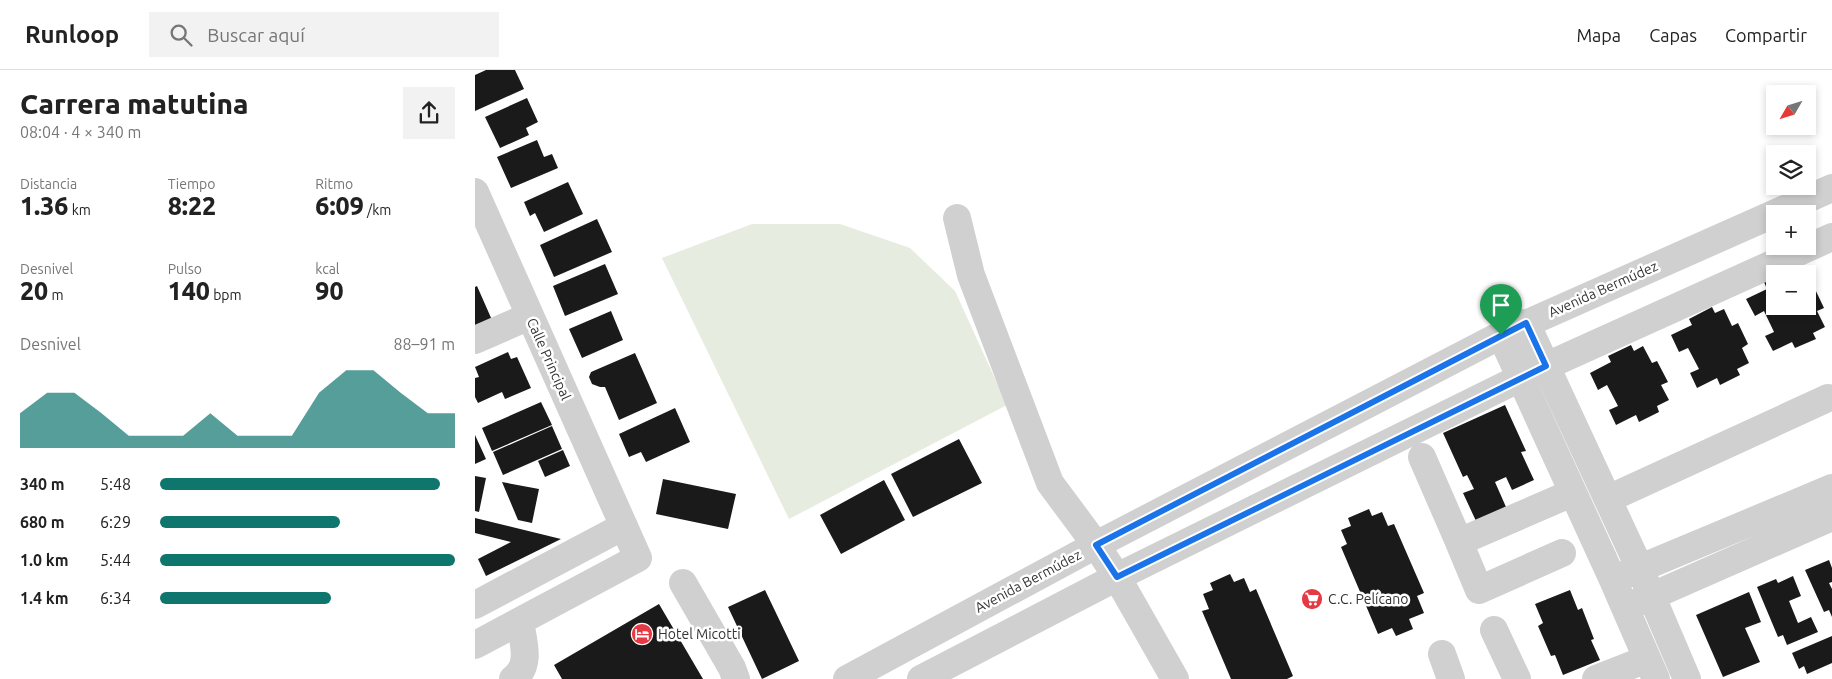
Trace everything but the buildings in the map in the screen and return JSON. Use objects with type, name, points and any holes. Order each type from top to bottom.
[{"type":"street","name":"Avenida Bermúdez","points":[[847,679],[1096,545],[1501,335],[1832,188]]},
{"type":"street","name":"Calle Principal","points":[[475,192],[638,558],[475,645]]},
{"type":"street","points":[[957,218],[971,275],[1050,483],[1117,577],[1175,679]]},
{"type":"street","points":[[921,679],[1117,577],[1520,378],[1832,237]]},
{"type":"street","points":[[475,340],[530,316]]},
{"type":"street","points":[[1526,323],[1640,569],[1687,679]]},
{"type":"street","points":[[1501,335],[1613,580],[1651,669],[1595,679]]},
{"type":"street","points":[[1608,499],[1828,398]]},
{"type":"street","points":[[1422,457],[1479,590],[1562,553]]},
{"type":"street","points":[[1613,580],[1832,488]]},
{"type":"street","points":[[1459,542],[1572,493]]},
{"type":"street","points":[[1625,608],[1832,518]]},
{"type":"street","points":[[475,605],[624,526]]},
{"type":"street","points":[[683,582],[732,668],[736,679]]},
{"type":"street","points":[[513,679],[521,673],[525,658],[520,622]]},
{"type":"street","points":[[1494,630],[1517,679]]},
{"type":"shaded area","points":[[752,224],[840,224],[910,248],[955,291],[1007,405],[789,519],[662,258]]},
{"type":"place","name":"C.C. Pelícano","points":[[1312,599]]},
{"type":"place","name":"Hotel Micotti","points":[[642,634]]},
{"type":"route","points":[[1526,323],[1546,366],[1117,577],[1096,545],[1443,365],[1501,335],[1526,323]]}]
